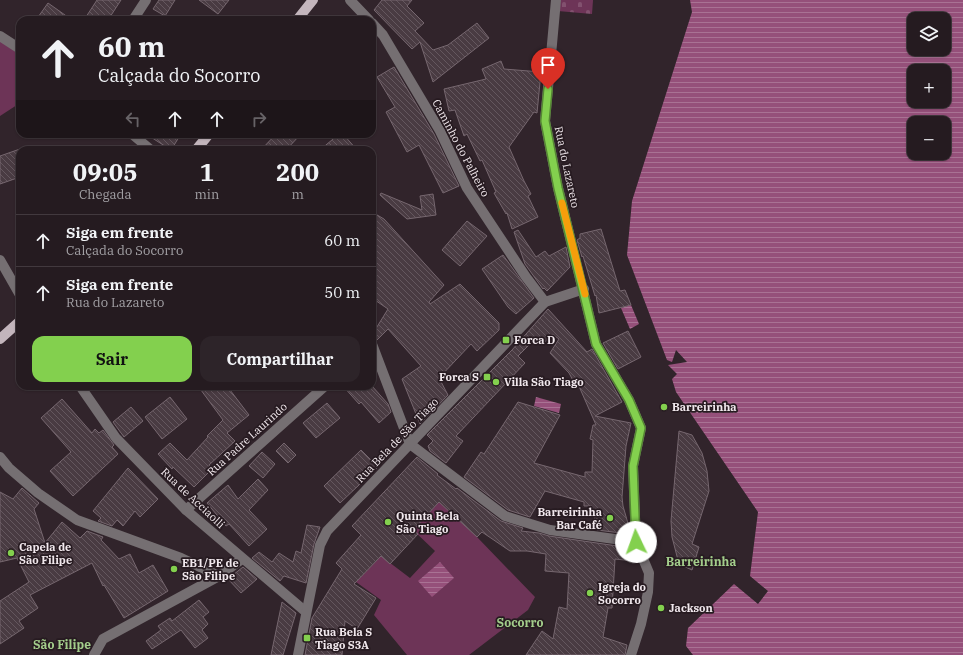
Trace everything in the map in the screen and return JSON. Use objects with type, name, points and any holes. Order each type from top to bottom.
[{"type":"main road","points":[[300,16],[313,0]]},
{"type":"main road","points":[[199,146],[206,138]]},
{"type":"main road","points":[[0,339],[16,325]]},
{"type":"street","points":[[136,16],[146,0]]},
{"type":"street","points":[[350,0],[365,16]]},
{"type":"street","name":"Rua do Lazareto","points":[[556,0],[545,121],[558,188],[584,289],[596,344],[629,400],[641,428],[633,466],[636,542]]},
{"type":"street","name":"Caminho do Palheiro","points":[[376,27],[383,35],[440,131],[467,188],[526,277],[545,302]]},
{"type":"street","points":[[0,36],[16,46]]},
{"type":"street","points":[[137,138],[146,146]]},
{"type":"street","points":[[0,260],[16,288]]},
{"type":"street","name":"Rua Bela de São Tiago","points":[[298,655],[320,545],[327,531],[545,302],[584,289]]},
{"type":"street","points":[[376,355],[410,444],[505,516],[550,530],[636,542],[649,573],[648,592],[641,624],[631,655]]},
{"type":"street","name":"Rua de Acciaolli","points":[[83,390],[116,438],[186,510],[306,612]]},
{"type":"street","name":"Rua Padre Laurindo","points":[[186,510],[321,390]]},
{"type":"street","points":[[0,457],[9,468],[38,493],[77,520],[181,558],[219,576]]},
{"type":"street","points":[[94,655],[103,639],[219,576],[242,559]]},
{"type":"green space","points":[[559,0],[593,0],[592,14],[558,11]]},
{"type":"green space","points":[[0,41],[16,52],[16,106],[0,116]]},
{"type":"green space","points":[[439,502],[477,537],[535,597],[528,610],[469,655],[407,655],[374,615],[381,600],[356,582],[381,556],[410,578],[435,551],[413,530]]},
{"type":"shaded area","points":[[690,0],[963,0],[963,655],[693,655],[686,646],[688,628],[734,584],[758,604],[768,591],[750,576],[758,512],[676,392],[672,379],[677,374],[668,365],[687,362],[676,350],[672,362],[667,360],[627,255],[632,201],[692,12]]},
{"type":"shaded area","points":[[631,305],[639,324],[630,329],[621,308]]},
{"type":"shaded area","points":[[536,397],[561,404],[559,413],[534,406]]},
{"type":"shaded area","points":[[440,562],[454,578],[432,597],[418,581]]},
{"type":"building","points":[[97,0],[121,0],[111,16],[87,16]]},
{"type":"building","points":[[159,0],[175,0],[165,16],[153,9]]},
{"type":"building","points":[[199,0],[229,0],[218,14]]},
{"type":"building","points":[[382,0],[412,0],[407,6],[424,23],[415,31],[433,50],[448,45],[477,23],[489,38],[433,82],[420,42],[412,49],[374,10]]},
{"type":"building","points":[[48,3],[66,16],[39,16]]},
{"type":"building","points":[[501,61],[504,69],[541,72],[537,113],[534,112],[509,147],[531,194],[528,196],[538,217],[512,229],[507,213],[506,214],[494,193],[496,192],[482,160],[480,161],[467,134],[464,136],[455,110],[449,111],[444,89],[486,79],[482,69]]},
{"type":"building","points":[[394,67],[434,134],[459,186],[443,193],[419,145],[407,152],[386,112],[395,107],[377,77]]},
{"type":"building","points":[[152,138],[178,138],[174,146],[165,146]]},
{"type":"building","points":[[272,138],[297,138],[290,146],[265,146]]},
{"type":"building","points":[[334,138],[346,138],[354,146],[325,146]]},
{"type":"building","points":[[16,150],[16,178],[0,184],[0,156]]},
{"type":"building","points":[[381,193],[422,210],[420,196],[433,194],[436,215],[407,219],[380,195]]},
{"type":"building","points":[[376,214],[384,219],[444,285],[429,302],[430,304],[460,284],[499,323],[499,330],[477,351],[471,344],[439,378],[448,395],[420,424],[402,379],[421,366],[388,329],[376,340],[376,328],[388,309],[376,301]]},
{"type":"building","points":[[467,221],[487,236],[460,266],[442,250]]},
{"type":"building","points":[[601,229],[620,291],[625,290],[631,305],[599,313],[596,295],[595,296],[577,240],[580,238],[580,234]]},
{"type":"building","points":[[518,230],[536,257],[545,251],[549,256],[566,247],[570,267],[547,291],[544,288],[543,289],[525,264],[514,232]]},
{"type":"building","points":[[503,255],[534,298],[516,314],[508,307],[482,269]]},
{"type":"building","points":[[548,309],[587,352],[592,349],[622,402],[595,416],[631,423],[626,446],[622,497],[629,527],[629,534],[597,530],[592,506],[584,506],[584,502],[545,491],[530,517],[508,510],[464,477],[481,452],[484,454],[518,402],[560,415],[534,463],[585,477],[585,472],[592,472],[593,440],[590,439],[593,425],[596,425],[578,384],[576,386],[569,373],[550,353],[559,339],[552,334],[542,345],[536,338],[518,356],[525,363],[456,436],[463,441],[446,463],[430,451],[428,446],[433,441],[427,435],[512,350]]},
{"type":"building","points":[[628,331],[641,357],[618,369],[603,343]]},
{"type":"building","points":[[201,390],[230,390],[249,415],[227,433],[235,441],[209,465],[212,469],[194,487],[173,467],[172,469],[158,454],[170,443],[187,460],[223,420]]},
{"type":"building","points":[[347,390],[376,390],[388,404],[391,412],[379,423],[361,402],[359,404]]},
{"type":"building","points":[[170,397],[187,419],[162,439],[145,417]]},
{"type":"building","points":[[62,399],[92,433],[95,429],[99,433],[103,430],[114,445],[112,447],[118,454],[73,496],[50,471],[71,452],[41,418]]},
{"type":"building","points":[[327,403],[340,418],[316,438],[303,423]]},
{"type":"building","points":[[131,407],[143,421],[124,437],[113,422]]},
{"type":"building","points":[[679,431],[692,435],[702,453],[707,471],[709,491],[692,544],[699,547],[692,570],[679,564],[672,537],[671,521]]},
{"type":"building","points":[[284,443],[296,455],[288,463],[276,451]]},
{"type":"building","points":[[361,450],[378,467],[340,503],[324,486]]},
{"type":"building","points":[[262,452],[275,464],[263,478],[249,466]]},
{"type":"building","points":[[417,457],[438,474],[437,475],[501,521],[523,528],[521,531],[631,548],[634,554],[633,561],[615,559],[612,608],[608,608],[603,637],[627,645],[625,655],[526,655],[542,631],[553,639],[559,607],[567,609],[569,573],[545,571],[546,554],[527,551],[510,551],[482,532],[477,537],[439,502],[413,530],[418,534],[390,564],[381,556],[354,584],[376,598],[357,629],[345,621],[342,655],[305,655],[312,618],[342,569],[336,563],[361,535],[352,526]]},
{"type":"building","points":[[128,468],[158,499],[140,517],[135,511],[123,526],[117,520],[112,526],[98,521],[101,518],[93,511]]},
{"type":"building","points":[[258,479],[268,490],[249,510],[267,529],[249,546],[229,524],[226,526],[207,503],[228,485],[238,499]]},
{"type":"building","points":[[22,488],[39,503],[34,509],[45,543],[62,522],[80,538],[87,531],[103,537],[101,540],[119,559],[130,554],[139,573],[153,565],[168,591],[124,618],[104,585],[103,586],[92,563],[30,595],[38,608],[19,621],[24,628],[0,644],[0,601],[29,582],[17,558],[0,562],[0,492],[13,499]]},
{"type":"building","points":[[307,525],[320,527],[314,544],[306,583],[284,576],[280,581],[252,558],[259,552],[272,562],[279,553],[293,562],[296,551],[301,553]]},
{"type":"building","points":[[243,567],[257,579],[241,593],[228,579]]},
{"type":"building","points":[[199,600],[209,612],[203,617],[208,624],[202,630],[208,638],[195,648],[181,630],[152,649],[146,641],[161,630],[158,626],[170,618],[172,621]]},
{"type":"building","points":[[282,602],[296,613],[283,655],[271,655]]},
{"type":"slow traffic","points":[[562,203],[585,294]]},
{"type":"place","name":"Forca D","points":[[506,340]]},
{"type":"place","name":"Forca S","points":[[487,377]]},
{"type":"place","name":"Villa São Tiago","points":[[496,382]]},
{"type":"place","name":"Barreirinha","points":[[664,407]]},
{"type":"place","name":"Barreirinha Bar Café","points":[[610,518]]},
{"type":"place","name":"Quinta Bela São Tiago","points":[[388,522]]},
{"type":"place","name":"Capela de São Filipe","points":[[11,553]]},
{"type":"place","name":"EB1/PE de São Filipe","points":[[174,569]]},
{"type":"place","name":"Igreja do Socorro","points":[[590,593]]},
{"type":"place","name":"Jackson","points":[[661,608]]},
{"type":"place","name":"Rua Bela S Tiago S3A","points":[[307,638]]},
{"type":"district","name":"Barreirinha","points":[[701,561]]},
{"type":"district","name":"Socorro","points":[[520,622]]},
{"type":"district","name":"São Filipe","points":[[62,644]]},
{"type":"route","points":[[548,89],[545,121],[558,188],[584,289],[596,344],[629,400],[641,428],[633,466],[636,542]]}]
